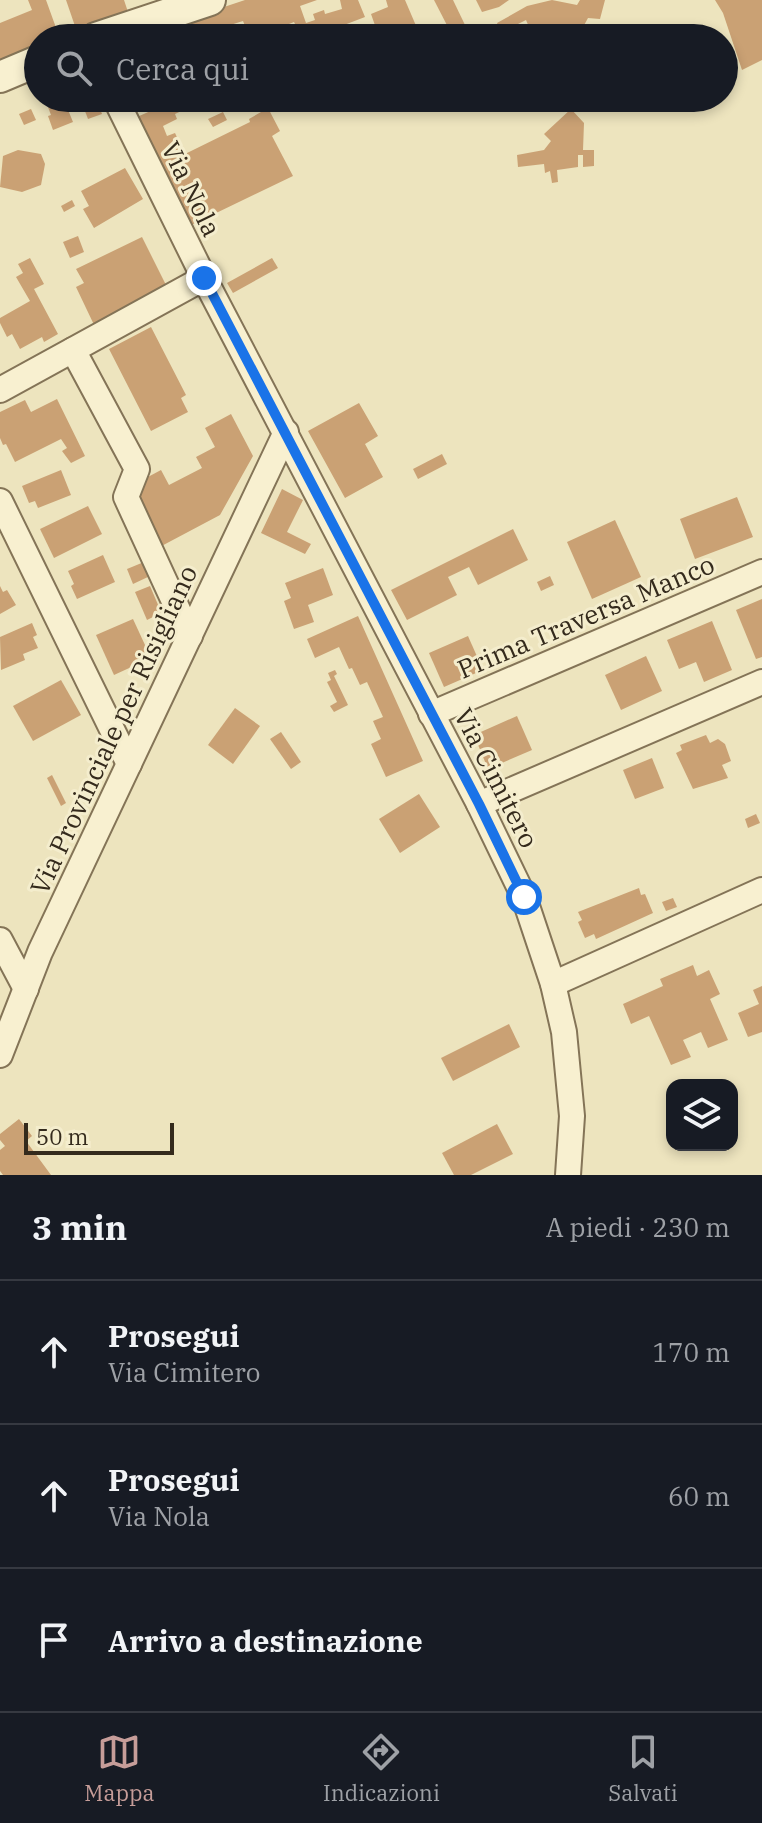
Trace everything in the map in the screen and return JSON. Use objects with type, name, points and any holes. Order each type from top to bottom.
[{"type":"street","points":[[138,24],[210,0]]},
{"type":"street","points":[[0,77],[24,67]]},
{"type":"street","name":"Via Nola","points":[[122,112],[204,278],[286,432]]},
{"type":"street","points":[[0,390],[204,278]]},
{"type":"street","points":[[73,350],[137,469],[126,497],[190,636]]},
{"type":"street","name":"Via Provinciale per Risigliano","points":[[0,1055],[40,952],[286,432]]},
{"type":"street","name":"Via Cimitero","points":[[286,432],[524,897],[553,984],[564,1032],[572,1116],[568,1175]]},
{"type":"street","points":[[0,501],[129,764]]},
{"type":"street","name":"Prima Traversa Manco","points":[[431,714],[762,572]]},
{"type":"street","points":[[479,804],[762,682]]},
{"type":"street","points":[[553,984],[762,890]]},
{"type":"street","points":[[0,940],[26,989]]},
{"type":"building","points":[[28,0],[46,0],[55,24],[24,24],[24,50],[0,60],[0,23],[32,10]]},
{"type":"building","points":[[66,0],[124,0],[129,15],[101,24],[74,24]]},
{"type":"building","points":[[245,0],[317,0],[300,6],[306,23],[315,20],[313,14],[342,9],[340,0],[358,0],[365,17],[347,24],[244,24],[243,21],[233,24],[173,24]]},
{"type":"building","points":[[386,0],[405,0],[415,24],[375,24],[371,14],[388,7]]},
{"type":"building","points":[[434,0],[453,0],[465,24],[446,24]]},
{"type":"building","points":[[476,0],[509,0],[482,12]]},
{"type":"building","points":[[552,0],[577,5],[580,0],[605,0],[600,19],[588,18],[585,24],[528,24],[526,20],[518,24],[497,24],[527,6]]},
{"type":"building","points":[[715,0],[762,0],[762,60],[742,70],[738,58],[738,24],[727,24]]},
{"type":"building","points":[[32,112],[36,120],[24,125],[19,114]]},
{"type":"building","points":[[50,112],[69,112],[73,122],[53,130],[48,116]]},
{"type":"building","points":[[85,112],[101,112],[102,114],[88,119]]},
{"type":"building","points":[[148,112],[179,112],[175,114],[177,119],[163,126],[167,136],[175,133],[185,154],[250,122],[249,119],[261,112],[270,112],[280,131],[272,136],[293,176],[181,230],[128,121]]},
{"type":"building","points":[[223,112],[227,120],[213,127],[208,119]]},
{"type":"building","points":[[568,112],[574,112],[584,123],[583,150],[594,150],[594,166],[583,167],[583,155],[578,155],[578,167],[557,170],[558,182],[552,183],[550,171],[545,173],[544,164],[518,167],[517,155],[544,150],[551,141],[544,134]]},
{"type":"building","points":[[18,150],[41,154],[45,164],[41,185],[22,192],[0,187],[3,156]]},
{"type":"building","points":[[125,168],[143,199],[94,228],[83,209],[89,206],[81,191]]},
{"type":"building","points":[[72,200],[75,206],[64,212],[61,206]]},
{"type":"building","points":[[78,236],[84,252],[70,258],[63,242]]},
{"type":"building","points":[[142,237],[170,293],[96,329],[76,287],[84,283],[76,269]]},
{"type":"building","points":[[30,258],[44,284],[34,289],[58,334],[44,342],[42,337],[20,349],[12,334],[7,337],[0,318],[30,301],[16,277],[23,273],[18,264]]},
{"type":"building","points":[[272,258],[278,268],[233,293],[227,283]]},
{"type":"building","points":[[151,327],[186,395],[181,398],[188,412],[151,431],[109,349]]},
{"type":"building","points":[[57,399],[85,456],[71,463],[62,451],[67,448],[61,439],[15,462],[0,438],[0,412],[25,400],[31,412]]},
{"type":"building","points":[[359,403],[378,436],[365,444],[383,477],[345,498],[308,431]]},
{"type":"building","points":[[231,414],[253,456],[220,515],[154,550],[131,486],[161,470],[169,485],[202,468],[196,457],[215,447],[205,428]]},
{"type":"building","points":[[442,454],[447,464],[418,479],[413,469]]},
{"type":"building","points":[[61,470],[71,495],[38,508],[35,501],[29,503],[22,486]]},
{"type":"building","points":[[282,489],[303,500],[287,532],[311,544],[305,554],[261,533]]},
{"type":"building","points":[[737,497],[753,537],[695,559],[680,519]]},
{"type":"building","points":[[88,506],[102,534],[54,558],[40,529]]},
{"type":"building","points":[[615,520],[641,577],[592,599],[567,542]]},
{"type":"building","points":[[513,529],[528,560],[478,585],[469,567],[448,577],[457,595],[407,620],[391,590]]},
{"type":"building","points":[[103,555],[115,582],[77,599],[68,571]]},
{"type":"building","points":[[144,562],[150,576],[133,584],[127,569]]},
{"type":"building","points":[[323,568],[333,595],[308,605],[314,622],[294,629],[284,601],[291,598],[285,583]]},
{"type":"building","points":[[550,576],[554,585],[541,591],[537,582]]},
{"type":"building","points":[[0,586],[3,592],[7,590],[16,605],[0,614]]},
{"type":"building","points":[[150,586],[162,614],[169,611],[174,622],[163,627],[157,615],[147,620],[135,592]]},
{"type":"building","points":[[762,599],[762,657],[756,659],[736,610]]},
{"type":"building","points":[[358,616],[423,761],[386,777],[371,744],[381,739],[373,721],[383,717],[367,682],[360,685],[339,647],[315,658],[307,639]]},
{"type":"building","points":[[133,619],[151,658],[114,675],[96,635]]},
{"type":"building","points":[[712,621],[732,670],[704,682],[696,662],[679,669],[667,640]]},
{"type":"building","points":[[32,623],[38,648],[23,654],[25,660],[1,670],[0,637]]},
{"type":"building","points":[[468,636],[483,670],[444,687],[429,653]]},
{"type":"building","points":[[646,656],[662,691],[621,710],[605,675]]},
{"type":"building","points":[[335,670],[337,674],[334,676],[348,705],[334,712],[330,706],[337,702],[327,682],[331,680],[328,673]]},
{"type":"building","points":[[61,680],[81,715],[33,741],[13,706]]},
{"type":"building","points":[[235,708],[260,726],[233,764],[208,745]]},
{"type":"building","points":[[517,716],[532,750],[488,769],[474,735]]},
{"type":"building","points":[[281,732],[301,762],[291,769],[270,739]]},
{"type":"building","points":[[706,735],[710,743],[718,739],[725,744],[731,761],[722,765],[728,778],[693,789],[676,753],[682,750],[680,745]]},
{"type":"building","points":[[652,758],[664,788],[635,799],[623,770]]},
{"type":"building","points":[[52,775],[66,803],[61,806],[47,778]]},
{"type":"building","points":[[419,794],[440,827],[400,853],[379,819]]},
{"type":"building","points":[[756,814],[760,823],[748,828],[745,819]]},
{"type":"building","points":[[639,888],[653,913],[596,939],[594,934],[585,938],[578,922],[582,920],[578,912]]},
{"type":"building","points":[[673,898],[677,907],[666,911],[662,902]]},
{"type":"building","points":[[693,965],[697,976],[709,970],[720,994],[710,999],[728,1040],[708,1048],[701,1032],[683,1040],[691,1057],[671,1065],[649,1016],[631,1024],[623,1004],[663,986],[660,979]]},
{"type":"building","points":[[762,986],[762,1032],[748,1037],[738,1013],[759,1004],[753,990]]},
{"type":"building","points":[[509,1024],[520,1047],[453,1081],[441,1058]]},
{"type":"building","points":[[19,1119],[32,1136],[26,1141],[51,1175],[3,1175],[0,1171],[0,1150],[5,1146],[0,1134]]},
{"type":"building","points":[[497,1124],[513,1154],[471,1175],[454,1175],[442,1153]]},
{"type":"route","points":[[204,278],[479,804],[524,897]]}]
